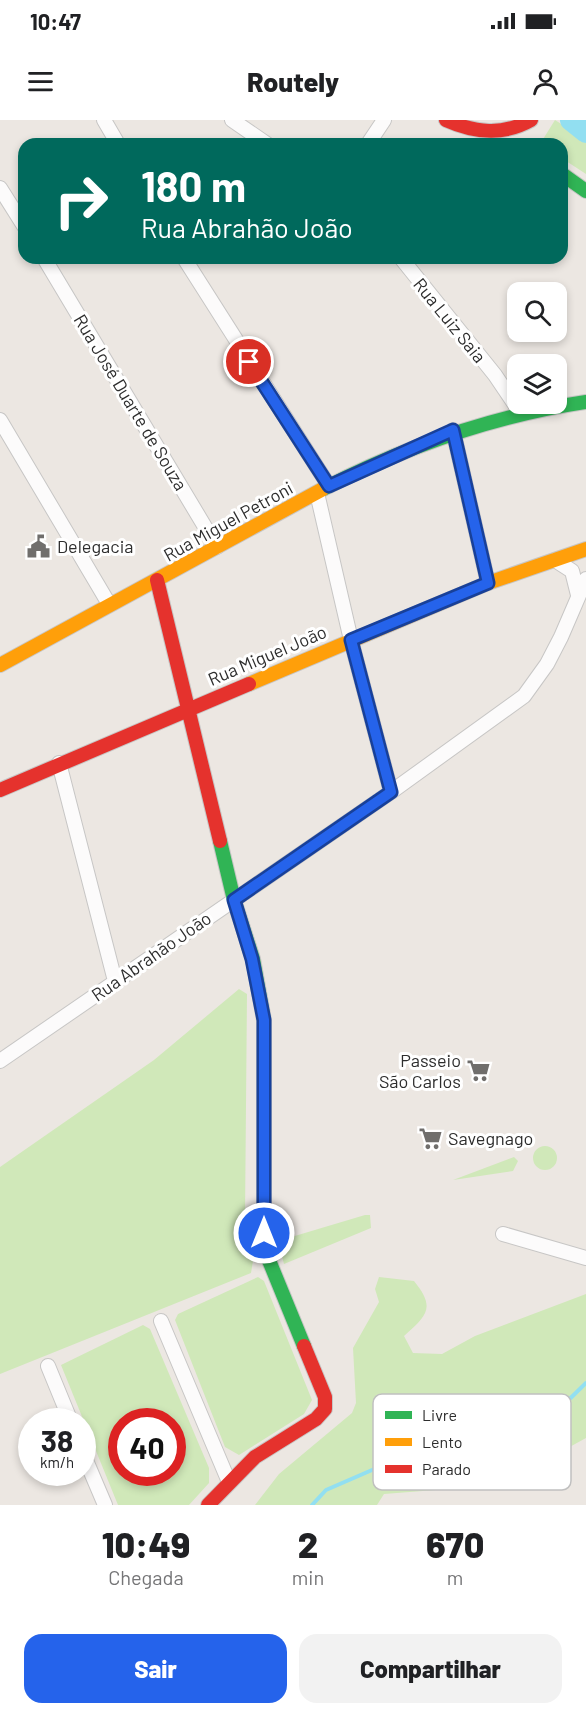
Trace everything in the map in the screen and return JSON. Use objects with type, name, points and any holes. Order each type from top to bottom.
[{"type":"main road","points":[[446,120],[485,133],[504,132],[531,120]]},
{"type":"main road","points":[[504,132],[513,138]]},
{"type":"main road","points":[[568,178],[586,191]]},
{"type":"main road","name":"Rua Miguel Petroni","points":[[567,405],[586,402]]},
{"type":"main road","name":"Rua Miguel Petroni","points":[[0,664],[323,490],[453,430],[513,414]]},
{"type":"main road","name":"Rua Miguel João","points":[[0,790],[488,583],[586,549]]},
{"type":"main road","points":[[156,580],[234,900],[252,959],[264,1020],[264,1233],[268,1258],[325,1397],[325,1409],[316,1419],[255,1457],[208,1505]]},
{"type":"street","points":[[104,120],[114,138]]},
{"type":"street","points":[[232,120],[258,138]]},
{"type":"street","points":[[372,138],[384,120]]},
{"type":"street","points":[[0,188],[18,216]]},
{"type":"street","name":"Rua José Duarte de Souza","points":[[48,264],[217,547]]},
{"type":"street","points":[[188,264],[323,490],[351,640],[391,792]]},
{"type":"street","name":"Rua Luiz Saia","points":[[406,264],[507,393]]},
{"type":"street","points":[[0,420],[109,604]]},
{"type":"street","points":[[453,430],[488,583]]},
{"type":"street","points":[[555,560],[572,571],[578,595]]},
{"type":"street","name":"Rua Abrahão João","points":[[0,1061],[391,792],[524,696],[547,664],[586,579]]},
{"type":"street","points":[[60,763],[115,981]]},
{"type":"street","points":[[503,1234],[586,1258]]},
{"type":"street","points":[[161,1321],[229,1482]]},
{"type":"street","points":[[48,1366],[65,1408]]},
{"type":"street","points":[[96,1484],[105,1505]]},
{"type":"green space","points":[[555,120],[586,140],[586,174],[568,162],[568,138],[544,138]]},
{"type":"green space","points":[[239,989],[247,994],[245,1218],[253,1261],[251,1273],[0,1374],[0,1167],[154,1060]]},
{"type":"green space","points":[[545,1146],[554,1149],[557,1158],[554,1167],[545,1170],[536,1167],[533,1158],[536,1149]]},
{"type":"green space","points":[[514,1157],[518,1161],[513,1171],[453,1180]]},
{"type":"green space","points":[[370,1215],[371,1228],[284,1264],[278,1241]]},
{"type":"green space","points":[[258,1277],[264,1281],[312,1400],[304,1414],[239,1455],[225,1447],[175,1320],[178,1314]]},
{"type":"green space","points":[[379,1277],[414,1281],[425,1298],[426,1311],[404,1336],[413,1353],[442,1354],[475,1336],[586,1294],[586,1438],[571,1446],[571,1394],[373,1394],[373,1490],[436,1490],[384,1494],[377,1505],[255,1505],[279,1474],[352,1413],[356,1403],[353,1348],[379,1302],[375,1289]]},
{"type":"green space","points":[[143,1325],[150,1329],[184,1408],[108,1408],[108,1480],[96,1451],[96,1408],[79,1408],[61,1365]]},
{"type":"green space","points":[[186,1414],[209,1468],[209,1483],[189,1505],[118,1505],[110,1486],[186,1486]]},
{"type":"waterway","points":[[571,120],[586,132]]},
{"type":"waterway","points":[[571,1398],[586,1383]]},
{"type":"waterway","points":[[312,1505],[326,1490],[373,1470]]},
{"type":"traffic: fast","points":[[568,178],[586,191]]},
{"type":"traffic: fast","points":[[323,489],[418,446],[484,424],[517,415],[586,402]]},
{"type":"traffic: fast","points":[[220,841],[234,900],[253,959],[264,1020],[264,1233],[268,1258],[304,1346]]},
{"type":"traffic: slow","points":[[0,665],[323,489]]},
{"type":"traffic: slow","points":[[249,684],[488,583],[586,549]]},
{"type":"traffic: jam","points":[[446,120],[468,128],[489,131],[510,129],[531,120]]},
{"type":"traffic: jam","points":[[157,580],[220,841]]},
{"type":"traffic: jam","points":[[0,790],[249,684]]},
{"type":"traffic: jam","points":[[208,1505],[255,1457],[316,1419],[325,1409],[325,1397],[304,1346]]},
{"type":"place","name":"Delegacia","points":[[39,546]]},
{"type":"place","name":"Passeio São Carlos","points":[[479,1070]]},
{"type":"place","name":"Savegnago","points":[[430,1138]]},
{"type":"route","points":[[249,362],[329,486],[453,430],[488,583],[351,640],[391,792],[234,900],[252,959],[264,1020],[264,1233]]}]
